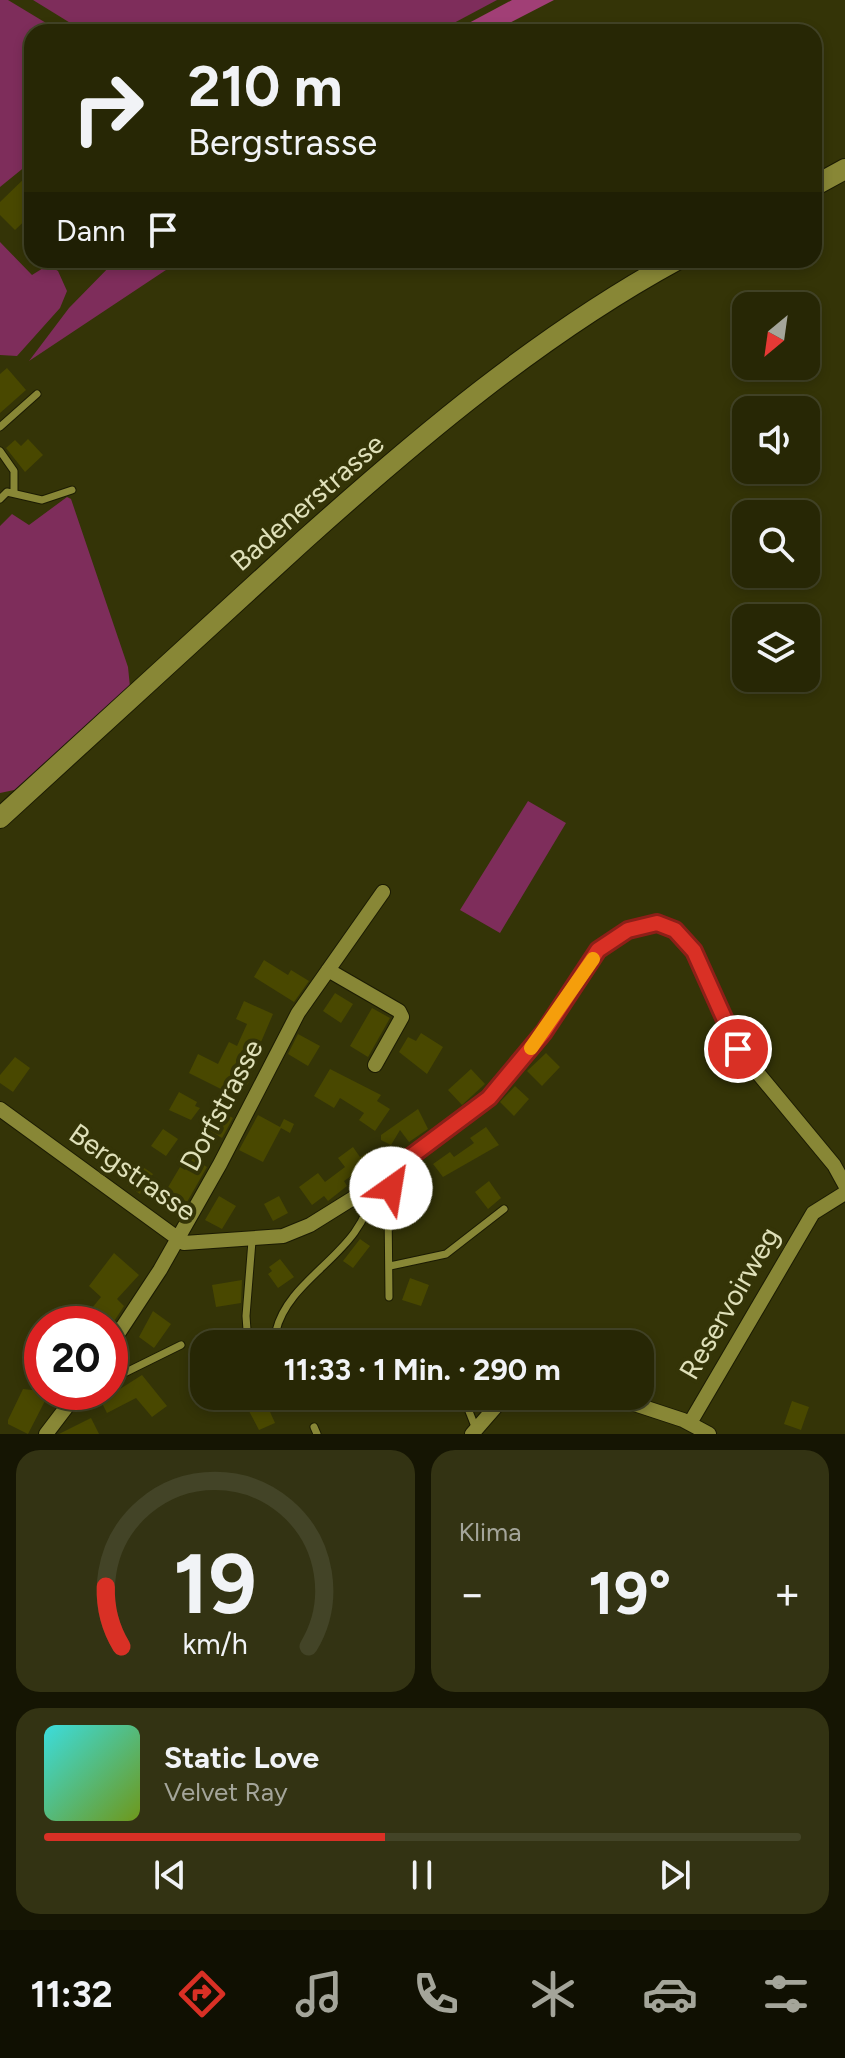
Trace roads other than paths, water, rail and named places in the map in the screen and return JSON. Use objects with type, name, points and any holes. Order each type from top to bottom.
[{"type":"street","points":[[822,182],[845,169]]},
{"type":"street","name":"Badenerstrasse","points":[[1,815],[131,695],[420,439],[551,339],[664,268]]},
{"type":"street","name":"Dorfstrasse","points":[[128,1318],[177,1240],[246,1117],[298,1013],[383,892]]},
{"type":"street","name":"Bergstrasse","points":[[0,1109],[177,1240],[184,1243],[252,1241],[283,1236],[310,1225],[371,1187],[489,1098],[544,1032],[598,950],[628,930],[657,923],[675,930],[694,951],[738,1049],[798,1126],[834,1165],[845,1185]]},
{"type":"street","points":[[328,970],[399,1011],[402,1017],[375,1065]]},
{"type":"street","name":"Reservoirweg","points":[[651,1410],[690,1423],[813,1213],[845,1193]]},
{"type":"street","points":[[48,1433],[65,1410]]},
{"type":"street","points":[[474,1432],[493,1410]]},
{"type":"street","points":[[690,1423],[709,1434]]},
{"type":"lane","points":[[0,427],[37,394]]},
{"type":"lane","points":[[0,451],[14,471],[14,493]]},
{"type":"lane","points":[[0,499],[7,492],[42,500],[72,490]]},
{"type":"lane","points":[[389,1297],[388,1206],[394,1169]]},
{"type":"lane","points":[[276,1330],[287,1302],[325,1268],[355,1230],[370,1206],[371,1187]]},
{"type":"lane","points":[[390,1266],[446,1254],[504,1209]]},
{"type":"lane","points":[[247,1330],[252,1241]]},
{"type":"lane","points":[[128,1371],[181,1345]]},
{"type":"lane","points":[[467,1410],[474,1432]]}]
